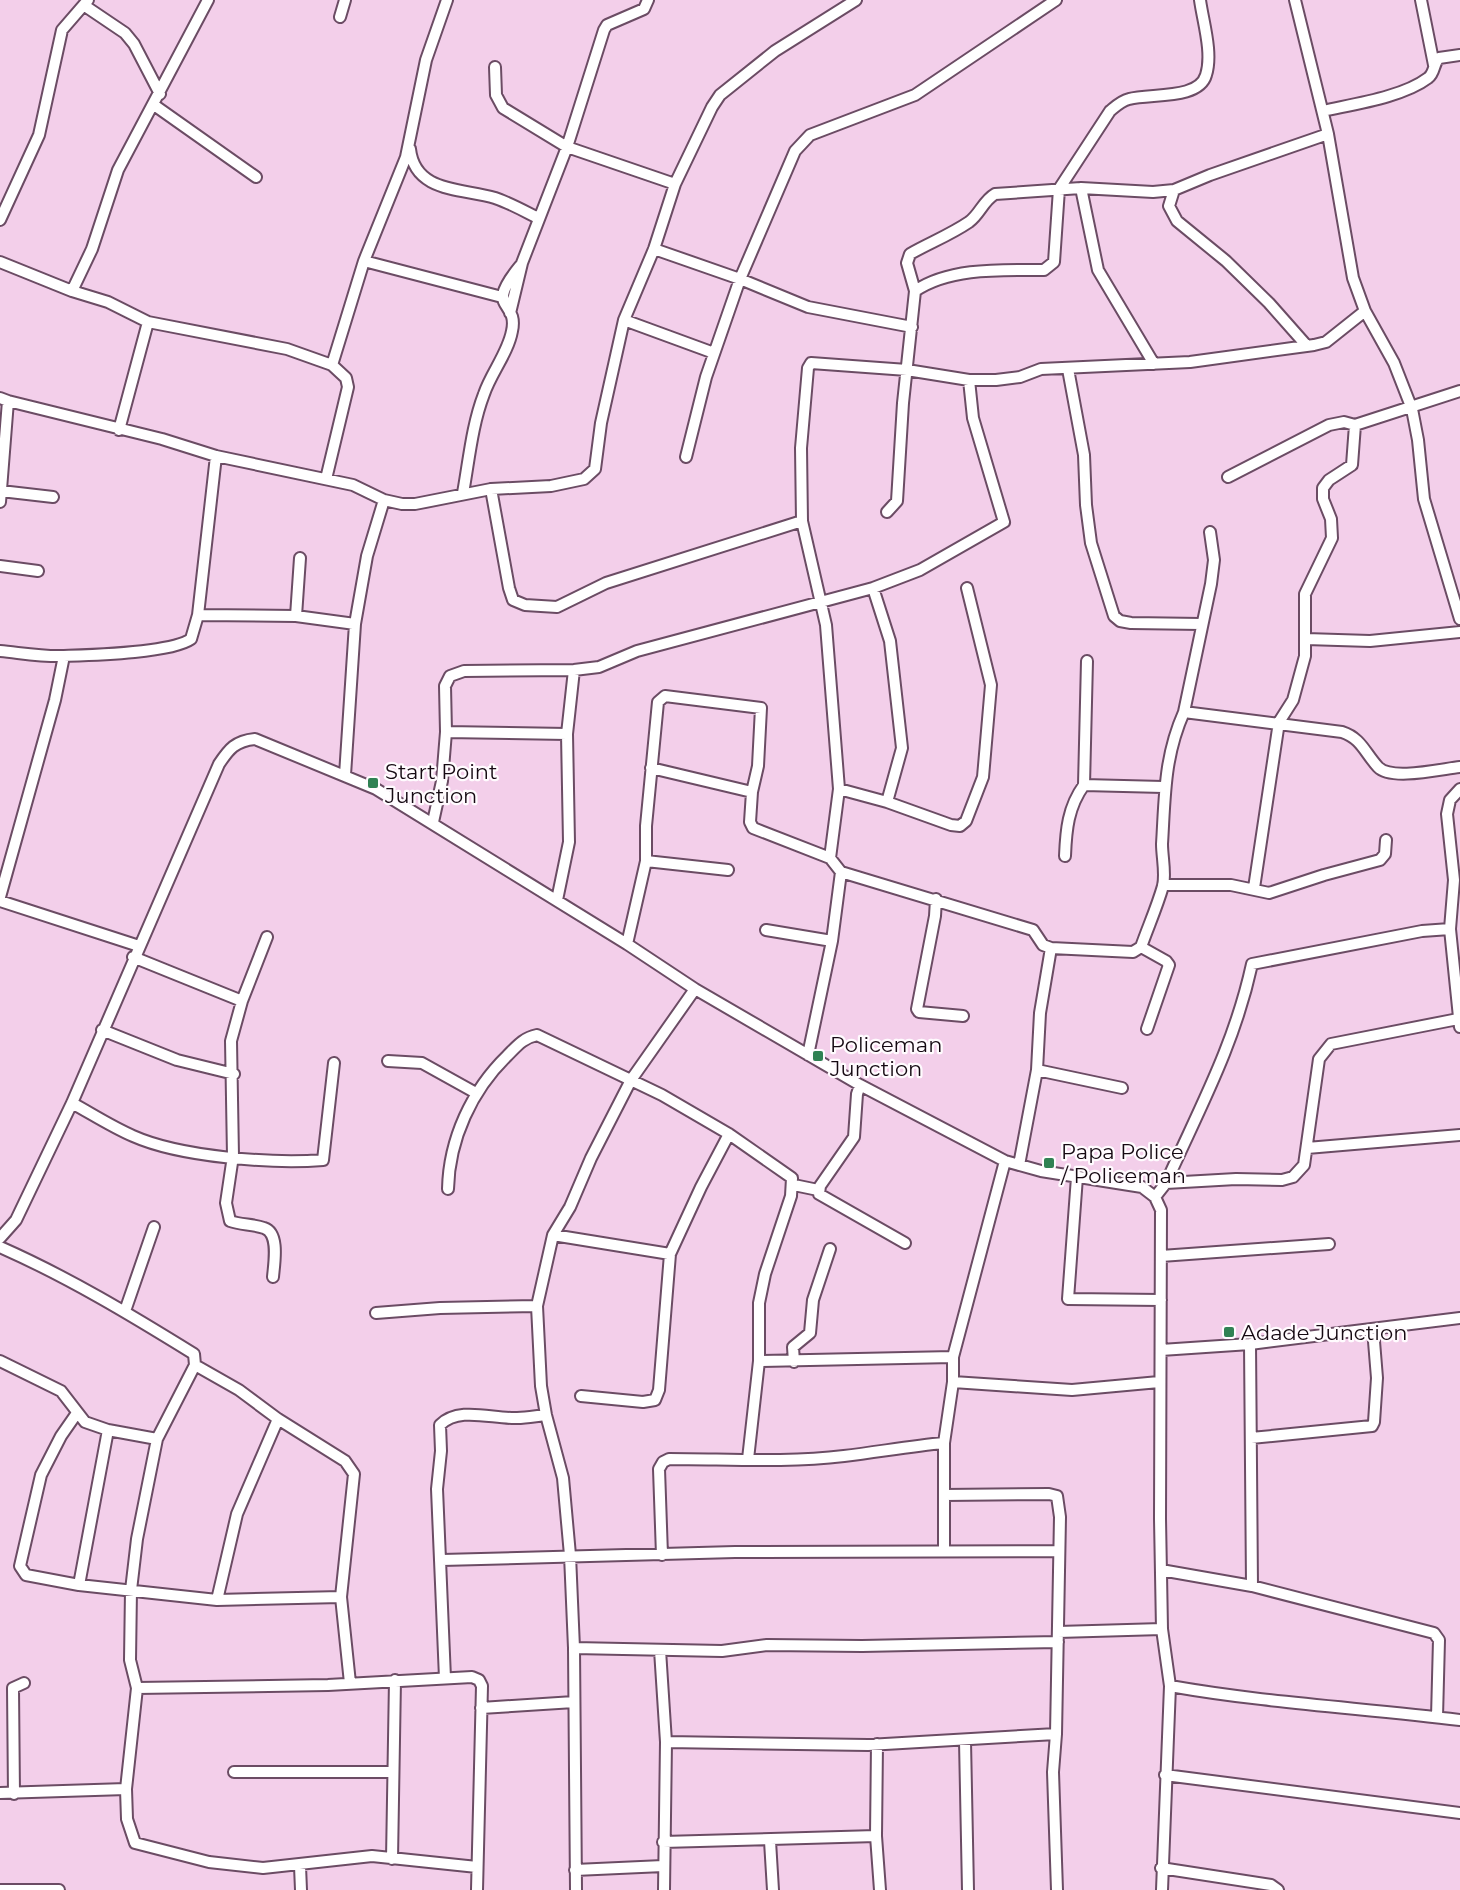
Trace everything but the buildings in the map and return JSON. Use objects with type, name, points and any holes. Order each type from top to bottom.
[{"type":"street","points":[[72,291],[92,249],[118,170],[208,0]]},
{"type":"street","points":[[340,17],[345,0]]},
{"type":"street","points":[[332,365],[364,261],[401,171],[426,60],[447,0]]},
{"type":"street","points":[[510,313],[522,263],[567,147],[605,26],[644,9],[648,0]]},
{"type":"street","points":[[53,497],[1,496],[4,400],[162,439],[216,456],[362,488],[384,500],[415,504],[491,489],[551,486],[590,475],[597,460],[601,423],[624,320],[654,249],[675,184],[720,95],[775,51],[856,0]]},
{"type":"street","points":[[686,457],[714,353],[740,279],[795,151],[802,141],[915,95],[1056,0]]},
{"type":"street","points":[[915,291],[939,280],[971,274],[1044,270],[1050,267],[1054,262],[1059,189],[1094,134],[1119,103],[1130,98],[1191,90],[1201,85],[1207,75],[1208,55],[1200,0]]},
{"type":"street","points":[[1295,0],[1328,134],[1353,278],[1365,311],[1394,363],[1412,409],[1419,440],[1424,499],[1460,619]]},
{"type":"street","points":[[1421,0],[1434,65]]},
{"type":"street","points":[[0,220],[39,135],[62,30],[87,3],[134,44],[160,94]]},
{"type":"street","points":[[1323,111],[1383,97],[1405,89],[1430,77],[1439,58],[1460,55]]},
{"type":"street","points":[[495,67],[496,95],[500,105],[567,147],[675,184]]},
{"type":"street","points":[[154,105],[256,177]]},
{"type":"street","points":[[887,512],[897,501],[912,327],[915,291],[907,263],[909,254],[932,245],[970,221],[988,198],[1007,192],[1081,188],[1153,192],[1174,190],[1328,134]]},
{"type":"street","points":[[409,142],[412,162],[422,176],[449,188],[505,202],[538,218]]},
{"type":"street","points":[[1081,188],[1098,270],[1154,364]]},
{"type":"street","points":[[1174,190],[1169,206],[1178,221],[1255,289],[1307,346]]},
{"type":"street","points":[[654,249],[740,279],[826,313],[912,327]]},
{"type":"street","points":[[364,261],[502,297]]},
{"type":"street","points":[[0,262],[72,291],[108,302],[148,322],[287,349],[332,365],[346,378],[348,387],[326,479]]},
{"type":"street","points":[[463,493],[483,396],[512,335],[513,321],[502,297],[506,284],[522,263]]},
{"type":"street","points":[[830,858],[839,789],[825,625],[802,521],[801,448],[808,368],[811,363],[907,370],[969,380],[1008,379],[1041,369],[1154,364],[1307,346],[1326,342],[1365,311]]},
{"type":"street","points":[[624,320],[714,353]]},
{"type":"street","points":[[119,430],[148,322]]},
{"type":"street","points":[[1068,369],[1084,455],[1086,505],[1091,543],[1114,616],[1120,621],[1131,623],[1201,624]]},
{"type":"street","points":[[433,822],[442,781],[446,732],[445,686],[450,676],[464,671],[573,670],[599,667],[637,651],[873,588],[920,570],[1005,520],[973,418],[969,380]]},
{"type":"street","points":[[1228,477],[1329,425],[1344,422],[1355,425],[1412,409],[1460,391]]},
{"type":"street","points":[[1254,888],[1279,722],[1293,700],[1305,657],[1305,594],[1332,538],[1331,519],[1323,499],[1323,488],[1329,480],[1352,465],[1355,425]]},
{"type":"street","points":[[0,651],[64,656],[161,649],[184,644],[191,639],[198,615],[216,456]]},
{"type":"street","points":[[491,489],[509,588],[513,600],[525,605],[556,607],[606,583],[802,521]]},
{"type":"street","points":[[345,775],[355,624],[367,556],[384,500]]},
{"type":"street","points":[[627,944],[646,861],[646,826],[658,702],[665,696],[755,705],[761,708],[763,713],[758,766],[752,792],[750,822],[753,828],[830,858],[842,872],[1033,930],[1043,945],[1051,948],[1133,952],[1141,947],[1163,885],[1162,846],[1166,807],[1163,787],[1171,750],[1184,712],[1214,560],[1210,532]]},
{"type":"street","points":[[296,616],[300,558]]},
{"type":"street","points":[[0,566],[38,571]]},
{"type":"street","points":[[873,588],[890,641],[902,748],[887,802]]},
{"type":"street","points":[[839,789],[887,802],[951,825],[960,826],[966,821],[983,777],[992,685],[967,588]]},
{"type":"street","points":[[198,615],[296,616],[355,624]]},
{"type":"street","points":[[1306,639],[1370,641],[1460,632]]},
{"type":"street","points":[[64,656],[55,700],[0,899],[139,946]]},
{"type":"street","points":[[1065,856],[1066,829],[1073,800],[1084,785],[1087,661]]},
{"type":"street","points":[[557,900],[569,842],[567,734],[573,670]]},
{"type":"street","points":[[1184,712],[1279,722],[1353,735],[1379,768],[1390,774],[1460,766]]},
{"type":"street","points":[[446,732],[567,734]]},
{"type":"street","points":[[477,1867],[350,1856],[300,1866],[243,1867],[142,1847],[135,1843],[130,1832],[126,1789],[137,1688],[130,1660],[131,1590],[137,1539],[157,1439],[195,1365],[194,1354],[125,1311],[37,1264],[0,1239],[16,1220],[72,1103],[133,957],[211,781],[232,746],[241,740],[255,739],[376,789],[433,822],[695,989],[860,1085],[1005,1161],[1077,1177],[1142,1187],[1155,1197],[1161,1210],[1162,1629],[1170,1686],[1161,1868],[1162,1890]]},
{"type":"street","points":[[651,768],[752,792]]},
{"type":"street","points":[[1084,785],[1163,787]]},
{"type":"street","points":[[1166,1183],[1236,1179],[1282,1180],[1293,1177],[1304,1165],[1319,1059],[1324,1050],[1331,1044],[1459,1023],[1457,975],[1450,929],[1454,880],[1447,814],[1449,800],[1460,789]]},
{"type":"street","points":[[1163,885],[1231,885],[1254,888],[1269,893],[1315,877],[1380,860],[1385,854],[1386,840]]},
{"type":"street","points":[[646,861],[728,870]]},
{"type":"street","points":[[808,1055],[832,941],[842,872]]},
{"type":"street","points":[[936,899],[935,916],[917,1009],[919,1012],[963,1016]]},
{"type":"street","points":[[1155,1197],[1166,1183],[1224,1057],[1244,1000],[1252,964],[1422,931],[1450,929]]},
{"type":"street","points":[[766,930],[832,941]]},
{"type":"street","points":[[267,937],[242,1001],[230,1048],[234,1074],[233,1156],[227,1213],[230,1221],[266,1228],[271,1233],[274,1244],[273,1277]]},
{"type":"street","points":[[1141,947],[1167,961],[1168,965],[1147,1029]]},
{"type":"street","points":[[1018,1165],[1037,1070],[1040,1013],[1051,948]]},
{"type":"street","points":[[133,957],[242,1001]]},
{"type":"street","points":[[576,1890],[574,1648],[570,1555],[563,1478],[546,1415],[537,1306],[553,1235],[570,1207],[591,1158],[631,1080],[695,989]]},
{"type":"street","points":[[102,1030],[177,1060],[234,1074]]},
{"type":"street","points":[[448,1189],[452,1153],[476,1093],[488,1075],[525,1037],[537,1035],[631,1080],[729,1134],[792,1178],[794,1185],[765,1274],[759,1303],[759,1361],[748,1459]]},
{"type":"street","points":[[388,1061],[422,1063],[476,1093]]},
{"type":"street","points":[[72,1103],[134,1136],[179,1150],[284,1163],[323,1160],[334,1063]]},
{"type":"street","points":[[1037,1070],[1122,1088]]},
{"type":"street","points":[[818,1190],[854,1137],[857,1094],[860,1085]]},
{"type":"street","points":[[580,1396],[643,1402],[655,1400],[659,1389],[670,1254],[700,1187],[729,1134]]},
{"type":"street","points":[[1307,1148],[1460,1135]]},
{"type":"street","points":[[944,1551],[944,1443],[953,1382],[952,1357],[1005,1161]]},
{"type":"street","points":[[1077,1177],[1068,1299],[1161,1300]]},
{"type":"street","points":[[794,1185],[818,1190]]},
{"type":"street","points":[[818,1190],[819,1194],[905,1243]]},
{"type":"street","points":[[125,1311],[154,1227]]},
{"type":"street","points":[[553,1235],[670,1254]]},
{"type":"street","points":[[1161,1256],[1329,1244]]},
{"type":"street","points":[[794,1362],[793,1347],[810,1333],[812,1328],[813,1300],[830,1249]]},
{"type":"street","points":[[376,1313],[537,1306]]},
{"type":"street","points":[[1161,1350],[1250,1344],[1460,1318]]},
{"type":"street","points":[[1251,1438],[1372,1426],[1377,1378],[1373,1329]]},
{"type":"street","points":[[1250,1344],[1252,1586]]},
{"type":"street","points":[[759,1361],[952,1357]]},
{"type":"street","points":[[0,1361],[62,1390],[85,1422],[108,1430],[157,1439]]},
{"type":"street","points":[[195,1365],[239,1390],[278,1419],[345,1461],[354,1474],[341,1596],[350,1683]]},
{"type":"street","points":[[953,1382],[1072,1390],[1160,1382]]},
{"type":"street","points":[[77,1413],[61,1436],[41,1475],[20,1566],[26,1575],[79,1585],[217,1600],[341,1596]]},
{"type":"street","points":[[445,1678],[442,1560],[437,1489],[441,1451],[440,1425],[448,1418],[462,1414],[518,1418],[546,1415]]},
{"type":"street","points":[[217,1600],[237,1514],[278,1419]]},
{"type":"street","points":[[79,1585],[108,1430]]},
{"type":"street","points":[[662,1555],[659,1469],[663,1462],[669,1459],[777,1460],[844,1456],[896,1447],[944,1443]]},
{"type":"street","points":[[944,1495],[1049,1494],[1057,1496],[1060,1517],[1056,1734],[1053,1772],[1057,1890]]},
{"type":"street","points":[[442,1560],[570,1555],[1059,1551]]},
{"type":"street","points":[[1161,1570],[1252,1586],[1434,1633],[1439,1640],[1437,1717]]},
{"type":"street","points":[[574,1648],[722,1651],[766,1645],[862,1646],[1058,1637],[1162,1629]]},
{"type":"street","points":[[660,1650],[666,1742],[664,1890]]},
{"type":"street","points":[[137,1688],[350,1683],[472,1677],[479,1680],[481,1708],[477,1890]]},
{"type":"street","points":[[392,1859],[395,1680]]},
{"type":"street","points":[[14,1794],[13,1688],[24,1683]]},
{"type":"street","points":[[1170,1686],[1291,1704],[1374,1709],[1460,1720]]},
{"type":"street","points":[[481,1708],[574,1702]]},
{"type":"street","points":[[666,1742],[877,1744],[965,1741],[1056,1734]]},
{"type":"street","points":[[965,1741],[968,1890]]},
{"type":"street","points":[[877,1744],[876,1836],[880,1890]]},
{"type":"street","points":[[234,1772],[392,1772]]},
{"type":"street","points":[[1165,1775],[1460,1813]]},
{"type":"street","points":[[0,1793],[126,1789]]},
{"type":"street","points":[[663,1842],[770,1841],[876,1836]]},
{"type":"street","points":[[770,1841],[773,1890]]},
{"type":"street","points":[[300,1866],[301,1890]]},
{"type":"street","points":[[575,1870],[663,1866]]},
{"type":"street","points":[[1161,1868],[1271,1885],[1278,1890]]},
{"type":"street","points":[[0,1890],[59,1890]]},
{"type":"place","name":"Start Point Junction","points":[[373,783]]},
{"type":"place","name":"Policeman Junction","points":[[818,1056]]},
{"type":"place","name":"Papa Police / Policeman","points":[[1049,1163]]},
{"type":"place","name":"Adade Junction","points":[[1229,1332]]}]
